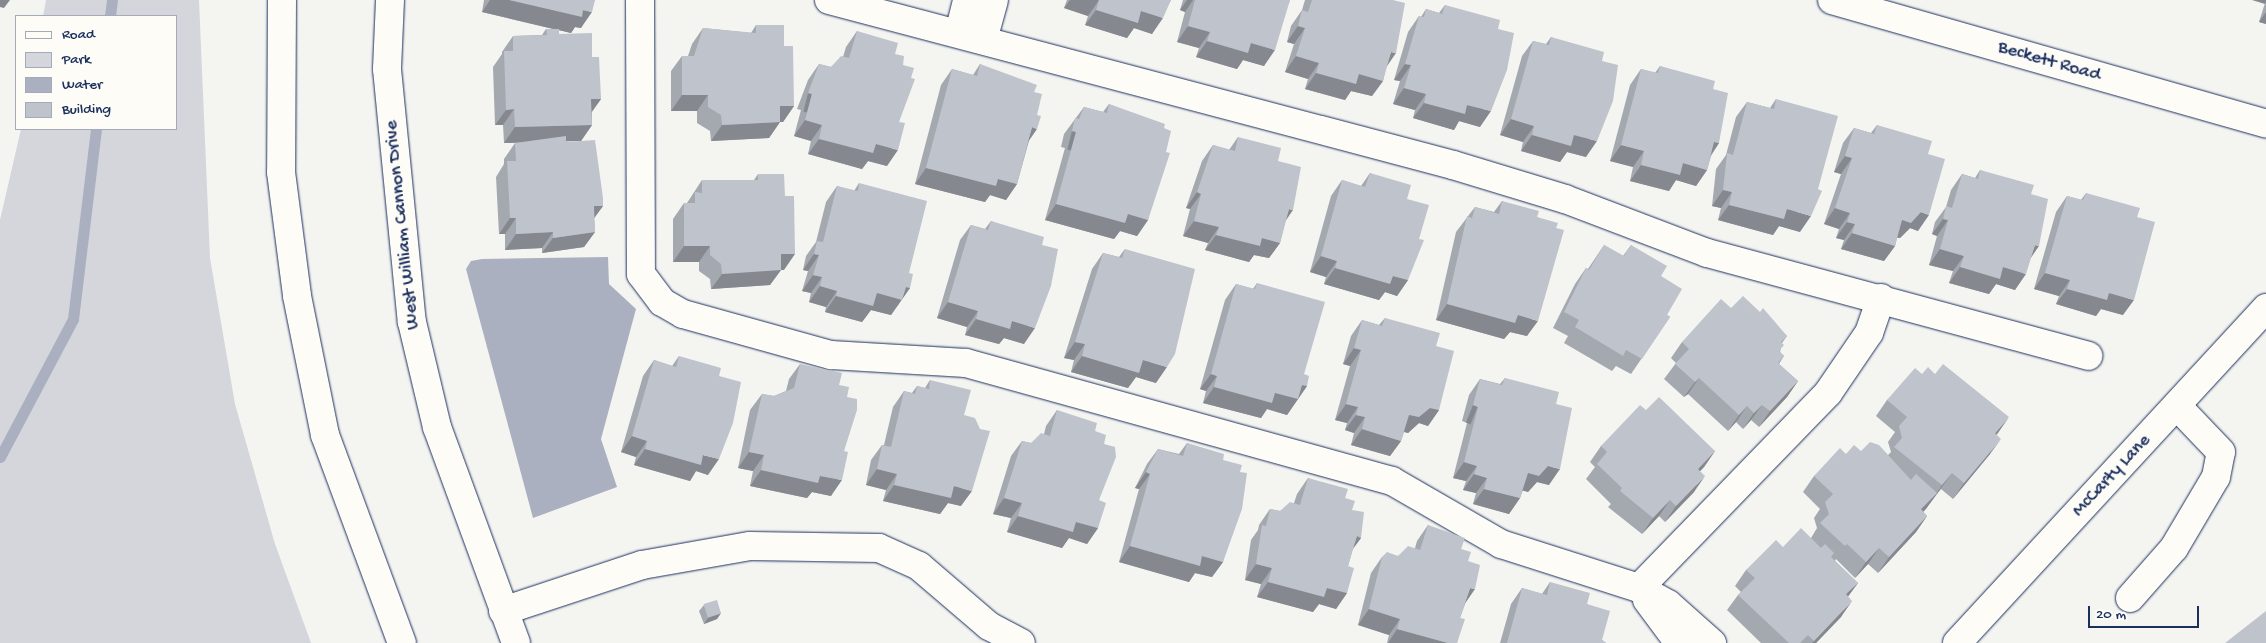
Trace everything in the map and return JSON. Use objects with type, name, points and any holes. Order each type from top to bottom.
[{"type":"street","points":[[282,0],[281,172],[297,296],[325,435],[402,643]]},
{"type":"street","name":"West William Cannon Drive","points":[[390,0],[387,69],[412,322],[437,427],[502,610],[516,643]]},
{"type":"street","points":[[640,0],[641,274],[662,302],[683,314],[831,355],[966,363],[1392,481],[1501,544],[1639,588],[1668,604],[1712,643]]},
{"type":"street","points":[[829,0],[1454,165],[1566,199],[1707,252],[2088,356]]},
{"type":"street","points":[[967,0],[971,37]]},
{"type":"street","points":[[971,37],[994,0]]},
{"type":"street","name":"Beckett Road","points":[[1832,0],[2266,124]]},
{"type":"street","points":[[1639,588],[1828,393],[1868,333],[1881,298]]},
{"type":"street","name":"McCarty Lane","points":[[1957,643],[2266,308]]},
{"type":"street","points":[[2130,598],[2174,548],[2216,477],[2221,452],[2177,406]]},
{"type":"street","points":[[502,610],[642,565],[740,548],[879,548],[918,566],[989,626],[1021,643]]},
{"type":"street","points":[[1639,588],[1679,643]]},
{"type":"green space","points":[[46,0],[199,0],[210,258],[235,404],[275,544],[311,643],[0,643],[0,220],[21,130],[178,130],[178,15],[43,15]]},
{"type":"water","points":[[608,257],[609,284],[636,309],[601,439],[617,487],[533,518],[466,269],[471,261],[482,259]]},
{"type":"building","points":[[509,0],[595,0],[592,12],[583,10],[582,17]]},
{"type":"building","points":[[1099,0],[1171,0],[1163,18],[1141,11],[1138,23],[1096,10]]},
{"type":"building","points":[[1195,0],[1290,0],[1275,50],[1251,43],[1248,53],[1207,41],[1210,32],[1188,26]]},
{"type":"building","points":[[1312,0],[1393,0],[1405,3],[1396,53],[1391,52],[1383,81],[1359,74],[1356,84],[1316,73],[1319,63],[1296,56],[1305,28],[1298,26],[1302,10],[1308,12]]},
{"type":"building","points":[[1445,5],[1500,20],[1498,29],[1514,33],[1507,70],[1491,111],[1467,105],[1465,114],[1424,103],[1426,94],[1404,88],[1411,65],[1405,64],[1419,16],[1424,17],[1426,9],[1442,14]]},
{"type":"building","points":[[756,25],[784,25],[784,46],[793,46],[794,106],[780,106],[780,122],[722,125],[721,115],[708,107],[708,95],[682,95],[682,56],[694,56],[703,28],[756,33]]},
{"type":"building","points":[[546,29],[559,29],[559,34],[592,33],[592,57],[599,57],[601,99],[591,99],[592,125],[515,127],[514,109],[506,110],[504,51],[513,51],[513,36],[547,35]]},
{"type":"building","points":[[857,31],[898,43],[895,54],[904,56],[903,65],[914,68],[911,78],[915,79],[899,122],[905,123],[898,150],[876,144],[873,153],[819,139],[822,125],[805,120],[812,94],[808,93],[819,64],[831,67],[841,56],[849,58]]},
{"type":"building","points":[[1551,37],[1604,52],[1602,61],[1618,65],[1613,101],[1597,141],[1574,135],[1571,146],[1532,135],[1534,126],[1511,119],[1533,41],[1549,45]]},
{"type":"building","points":[[980,64],[1037,85],[1034,92],[1042,94],[1037,115],[1041,116],[1037,129],[1032,127],[1017,184],[998,179],[996,186],[926,168],[952,69],[977,76]]},
{"type":"building","points":[[1660,66],[1715,81],[1713,89],[1728,93],[1719,143],[1714,142],[1707,170],[1683,163],[1680,175],[1641,165],[1644,151],[1621,145],[1641,69],[1658,73]]},
{"type":"building","points":[[1776,99],[1838,116],[1818,189],[1822,191],[1811,216],[1787,209],[1784,219],[1729,205],[1732,192],[1723,190],[1727,153],[1733,155],[1747,102],[1774,109]]},
{"type":"building","points":[[1109,104],[1165,124],[1164,128],[1171,131],[1166,152],[1170,153],[1148,220],[1128,214],[1125,223],[1056,204],[1076,132],[1072,131],[1075,118],[1079,119],[1084,107],[1107,113]]},
{"type":"building","points":[[1877,125],[1932,141],[1928,154],[1945,159],[1929,215],[1921,212],[1911,223],[1902,220],[1895,246],[1852,233],[1855,224],[1847,222],[1850,213],[1835,208],[1852,158],[1845,156],[1854,128],[1874,134]]},
{"type":"building","points":[[566,136],[566,142],[595,140],[603,206],[594,206],[595,232],[553,238],[553,232],[516,234],[516,218],[510,218],[507,161],[516,161],[515,143]]},
{"type":"building","points":[[1238,137],[1281,148],[1278,161],[1301,167],[1293,210],[1289,209],[1280,243],[1262,238],[1260,246],[1216,235],[1219,227],[1194,221],[1201,194],[1197,192],[1213,145],[1235,151]]},
{"type":"building","points":[[1980,170],[2034,185],[2031,194],[2048,199],[2039,246],[2035,245],[2026,274],[2003,267],[2000,279],[1960,267],[1964,256],[1940,249],[1948,220],[1943,219],[1946,206],[1952,208],[1962,174],[1978,179]]},
{"type":"building","points":[[1370,173],[1411,185],[1407,199],[1429,205],[1419,239],[1424,240],[1408,280],[1393,276],[1390,284],[1335,268],[1337,261],[1321,256],[1342,180],[1365,187]]},
{"type":"building","points":[[758,174],[784,174],[785,196],[794,196],[795,254],[781,254],[781,270],[722,274],[721,264],[710,255],[710,246],[684,246],[684,203],[695,203],[695,192],[702,193],[702,180],[758,180]]},
{"type":"building","points":[[859,183],[927,201],[909,273],[913,274],[910,288],[906,287],[902,300],[877,293],[873,306],[836,296],[837,291],[820,286],[822,277],[813,275],[819,255],[814,254],[817,241],[823,242],[837,186],[858,191]]},
{"type":"building","points":[[2086,193],[2140,208],[2137,217],[2155,222],[2134,300],[2109,293],[2107,300],[2067,289],[2070,280],[2045,273],[2067,196],[2083,200]]},
{"type":"building","points":[[1502,201],[1539,211],[1537,217],[1558,223],[1556,228],[1564,230],[1538,321],[1518,315],[1515,323],[1447,304],[1467,216],[1472,218],[1475,207],[1499,214]]},
{"type":"building","points":[[991,221],[1044,237],[1042,245],[1058,249],[1051,286],[1035,328],[1012,321],[1010,329],[976,319],[978,311],[948,302],[971,225],[988,230]]},
{"type":"building","points":[[1604,245],[1624,256],[1631,245],[1667,266],[1661,276],[1682,289],[1667,315],[1670,317],[1642,359],[1626,350],[1623,356],[1575,327],[1579,320],[1564,312],[1586,268],[1589,270]]},
{"type":"building","points":[[1125,249],[1195,269],[1175,354],[1167,367],[1143,360],[1139,373],[1082,356],[1085,344],[1075,342],[1103,253],[1122,258]]},
{"type":"building","points":[[1257,283],[1325,302],[1304,374],[1309,376],[1307,386],[1302,385],[1298,399],[1275,393],[1272,403],[1214,387],[1217,376],[1211,374],[1236,284],[1255,289]]},
{"type":"building","points":[[1743,296],[1760,312],[1763,308],[1787,336],[1781,342],[1784,345],[1779,351],[1784,356],[1778,363],[1798,381],[1770,411],[1762,405],[1754,413],[1747,406],[1739,415],[1699,378],[1695,382],[1675,364],[1689,349],[1682,342],[1721,299],[1731,308]]},
{"type":"building","points":[[1385,318],[1440,333],[1436,346],[1454,351],[1439,410],[1430,408],[1419,417],[1409,415],[1401,441],[1362,429],[1365,417],[1356,415],[1358,407],[1346,404],[1361,350],[1354,348],[1362,320],[1382,326]]},
{"type":"building","points":[[679,356],[721,368],[719,376],[741,382],[733,423],[719,459],[703,455],[701,465],[645,449],[647,441],[632,436],[654,360],[676,367]]},
{"type":"building","points":[[800,364],[842,373],[839,385],[849,387],[847,397],[857,399],[857,410],[844,451],[848,452],[842,480],[820,476],[818,483],[761,470],[764,455],[749,452],[762,394],[774,396],[794,388]]},
{"type":"building","points":[[1943,364],[2009,417],[1995,433],[2001,439],[1964,483],[1952,473],[1942,485],[1894,447],[1902,438],[1899,426],[1907,417],[1887,400],[1915,368],[1922,374],[1928,367],[1935,374]]},
{"type":"building","points":[[1505,378],[1559,392],[1556,404],[1572,408],[1560,469],[1548,466],[1539,476],[1528,473],[1520,498],[1484,489],[1487,478],[1474,474],[1477,466],[1464,462],[1478,407],[1473,405],[1480,379],[1502,385]]},
{"type":"building","points":[[930,380],[971,390],[964,415],[975,418],[980,429],[990,431],[972,491],[954,486],[951,498],[894,485],[897,474],[877,469],[882,445],[891,447],[904,391],[915,394],[917,386],[929,389]]},
{"type":"building","points":[[1659,397],[1715,451],[1698,469],[1705,476],[1676,506],[1670,500],[1653,518],[1620,491],[1622,488],[1597,464],[1607,452],[1601,446],[1640,405],[1646,410]]},
{"type":"building","points":[[1057,410],[1097,423],[1095,431],[1106,435],[1104,444],[1115,447],[1116,457],[1099,500],[1106,503],[1098,528],[1076,522],[1073,532],[1018,516],[1022,503],[1004,498],[1022,441],[1031,443],[1041,433],[1050,436]]},
{"type":"building","points":[[1870,442],[1879,445],[1911,480],[1916,474],[1937,493],[1921,509],[1927,516],[1889,557],[1879,548],[1866,562],[1820,523],[1829,514],[1825,502],[1833,494],[1814,476],[1840,448],[1846,454],[1854,445],[1861,451]]},
{"type":"building","points":[[1187,443],[1224,454],[1223,460],[1242,465],[1240,472],[1247,473],[1242,509],[1223,562],[1202,556],[1200,566],[1130,546],[1150,474],[1146,472],[1158,449],[1183,456]]},
{"type":"building","points":[[1308,478],[1348,489],[1345,498],[1355,501],[1352,510],[1364,512],[1361,538],[1357,536],[1348,566],[1354,568],[1347,593],[1327,588],[1324,597],[1268,582],[1272,568],[1256,564],[1262,525],[1266,526],[1270,509],[1280,511],[1290,502],[1300,505]]},
{"type":"building","points":[[1428,525],[1465,538],[1461,549],[1471,552],[1468,561],[1480,565],[1475,589],[1470,588],[1460,618],[1465,619],[1457,643],[1448,643],[1397,629],[1400,619],[1369,609],[1382,557],[1387,552],[1398,556],[1408,546],[1420,550]]},
{"type":"building","points":[[1801,528],[1821,548],[1825,544],[1834,553],[1831,557],[1858,583],[1846,594],[1852,601],[1814,641],[1808,635],[1800,643],[1789,643],[1738,595],[1755,578],[1746,570],[1776,540],[1783,547]]},
{"type":"building","points":[[1550,582],[1590,593],[1587,604],[1610,611],[1602,640],[1606,643],[1507,643],[1522,588],[1547,595]]},
{"type":"building","points":[[717,600],[721,613],[708,617],[704,604]]},
{"type":"building","points":[[2266,611],[2266,643],[2225,643]]},
{"type":"waterway","points":[[110,15],[112,0]]},
{"type":"waterway","points":[[0,457],[73,319],[96,130]]}]
